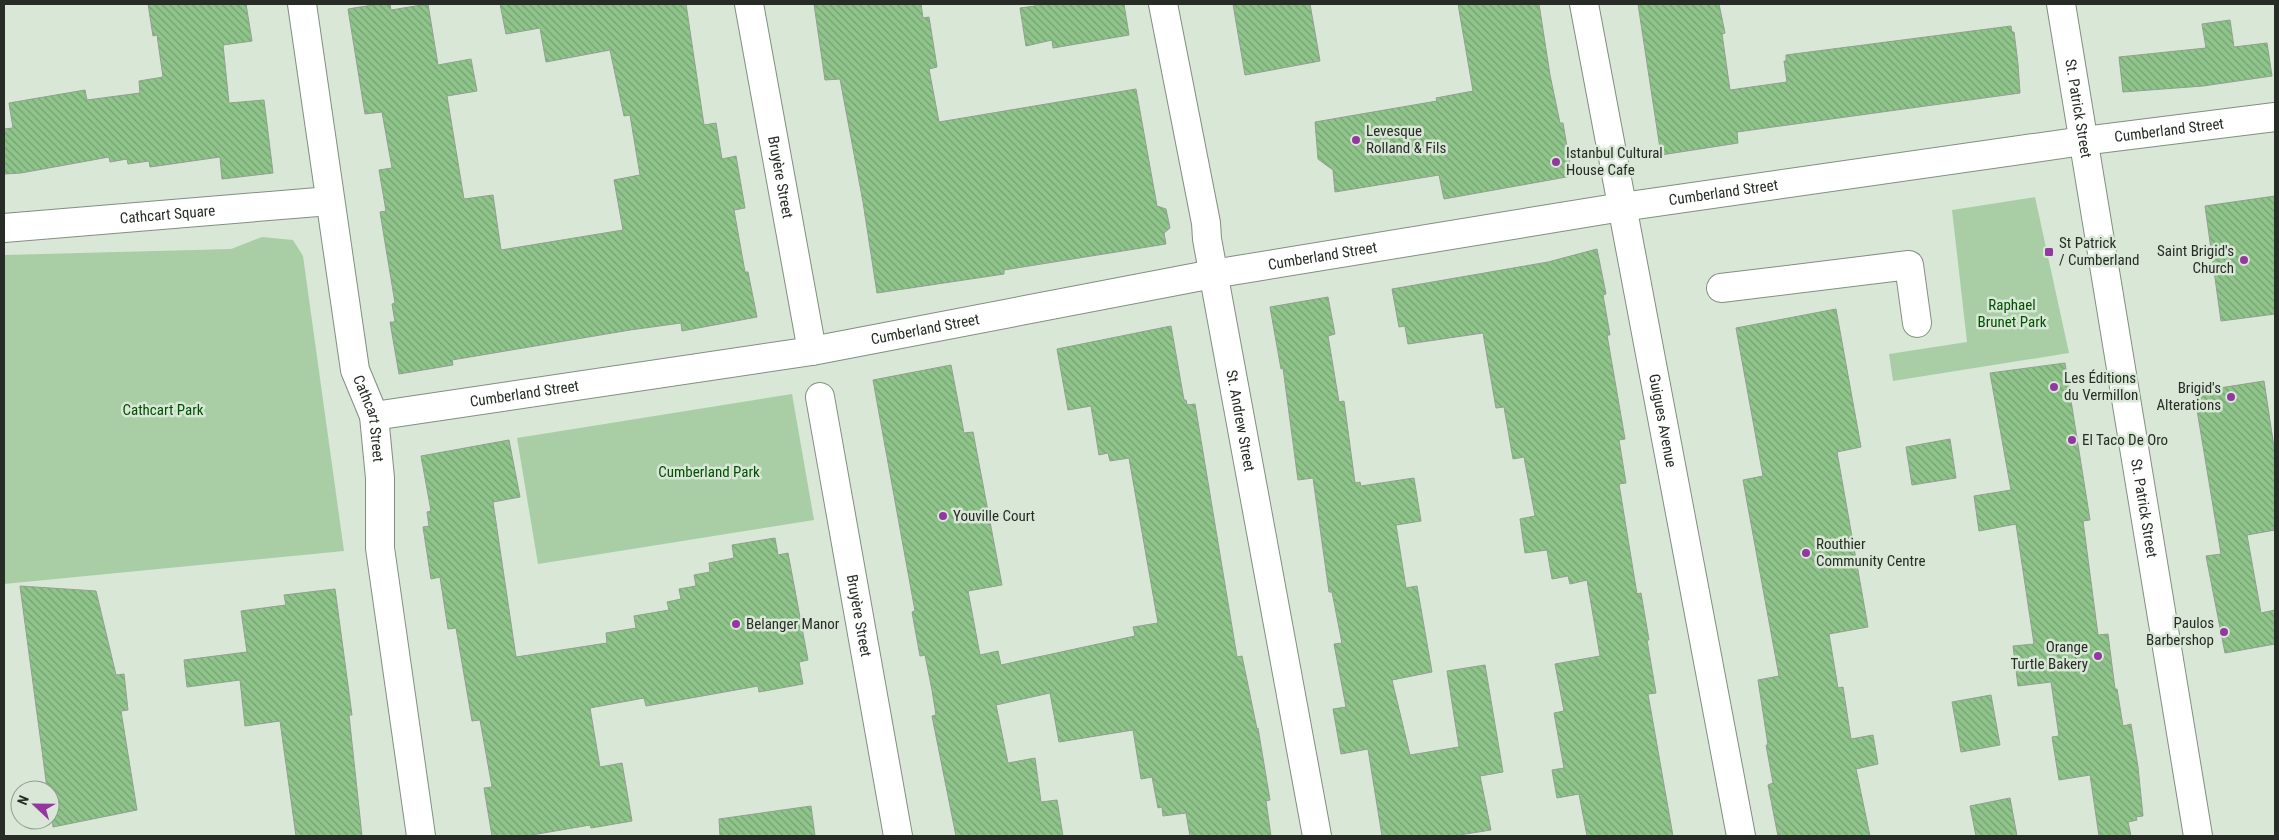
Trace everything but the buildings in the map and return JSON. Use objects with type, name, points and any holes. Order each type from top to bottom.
[{"type":"street","name":"Cathcart Street","points":[[302,4],[355,370],[374,416],[380,478],[380,548],[421,836]]},
{"type":"street","name":"Bruyère Street","points":[[749,4],[812,351]]},
{"type":"street","name":"St. Andrew Street","points":[[1163,4],[1206,223],[1206,240],[1317,836]]},
{"type":"street","name":"Guigues Avenue","points":[[1584,4],[1741,836]]},
{"type":"street","name":"St. Patrick Street","points":[[2061,4],[2198,836]]},
{"type":"street","name":"Cumberland Street","points":[[374,416],[812,351],[1213,274],[1622,208],[2083,141],[2275,117]]},
{"type":"street","name":"Cathcart Square","points":[[4,228],[330,201]]},
{"type":"street","points":[[1721,288],[1909,265],[1917,323]]},
{"type":"street","name":"Bruyère Street","points":[[820,397],[898,836]]},
{"type":"green space","name":"Raphael Brunet Park","points":[[2035,197],[2069,353],[1893,381],[1889,354],[1967,342],[1952,210]]},
{"type":"green space","name":"Cathcart Park","points":[[262,237],[293,240],[303,256],[344,551],[4,584],[4,255],[231,249]]},
{"type":"green space","name":"Cumberland Park","points":[[792,394],[814,520],[538,564],[517,438]]},
{"type":"place","name":"Levesque Rolland & Fils","points":[[1356,140]]},
{"type":"place","name":"Istanbul Cultural House Cafe","points":[[1556,162]]},
{"type":"place","name":"St Patrick / Cumberland","points":[[2049,252]]},
{"type":"place","name":"Saint Brigid's Church","points":[[2244,260]]},
{"type":"place","name":"Les Éditions du Vermillon","points":[[2054,387]]},
{"type":"place","name":"Brigid's Alterations","points":[[2231,397]]},
{"type":"place","name":"El Taco De Oro","points":[[2072,440]]},
{"type":"place","name":"Youville Court","points":[[943,516]]},
{"type":"place","name":"Routhier Community Centre","points":[[1806,553]]},
{"type":"place","name":"Belanger Manor","points":[[736,624]]},
{"type":"place","name":"Paulos Barbershop","points":[[2224,632]]},
{"type":"place","name":"Orange Turtle Bakery","points":[[2098,656]]}]
